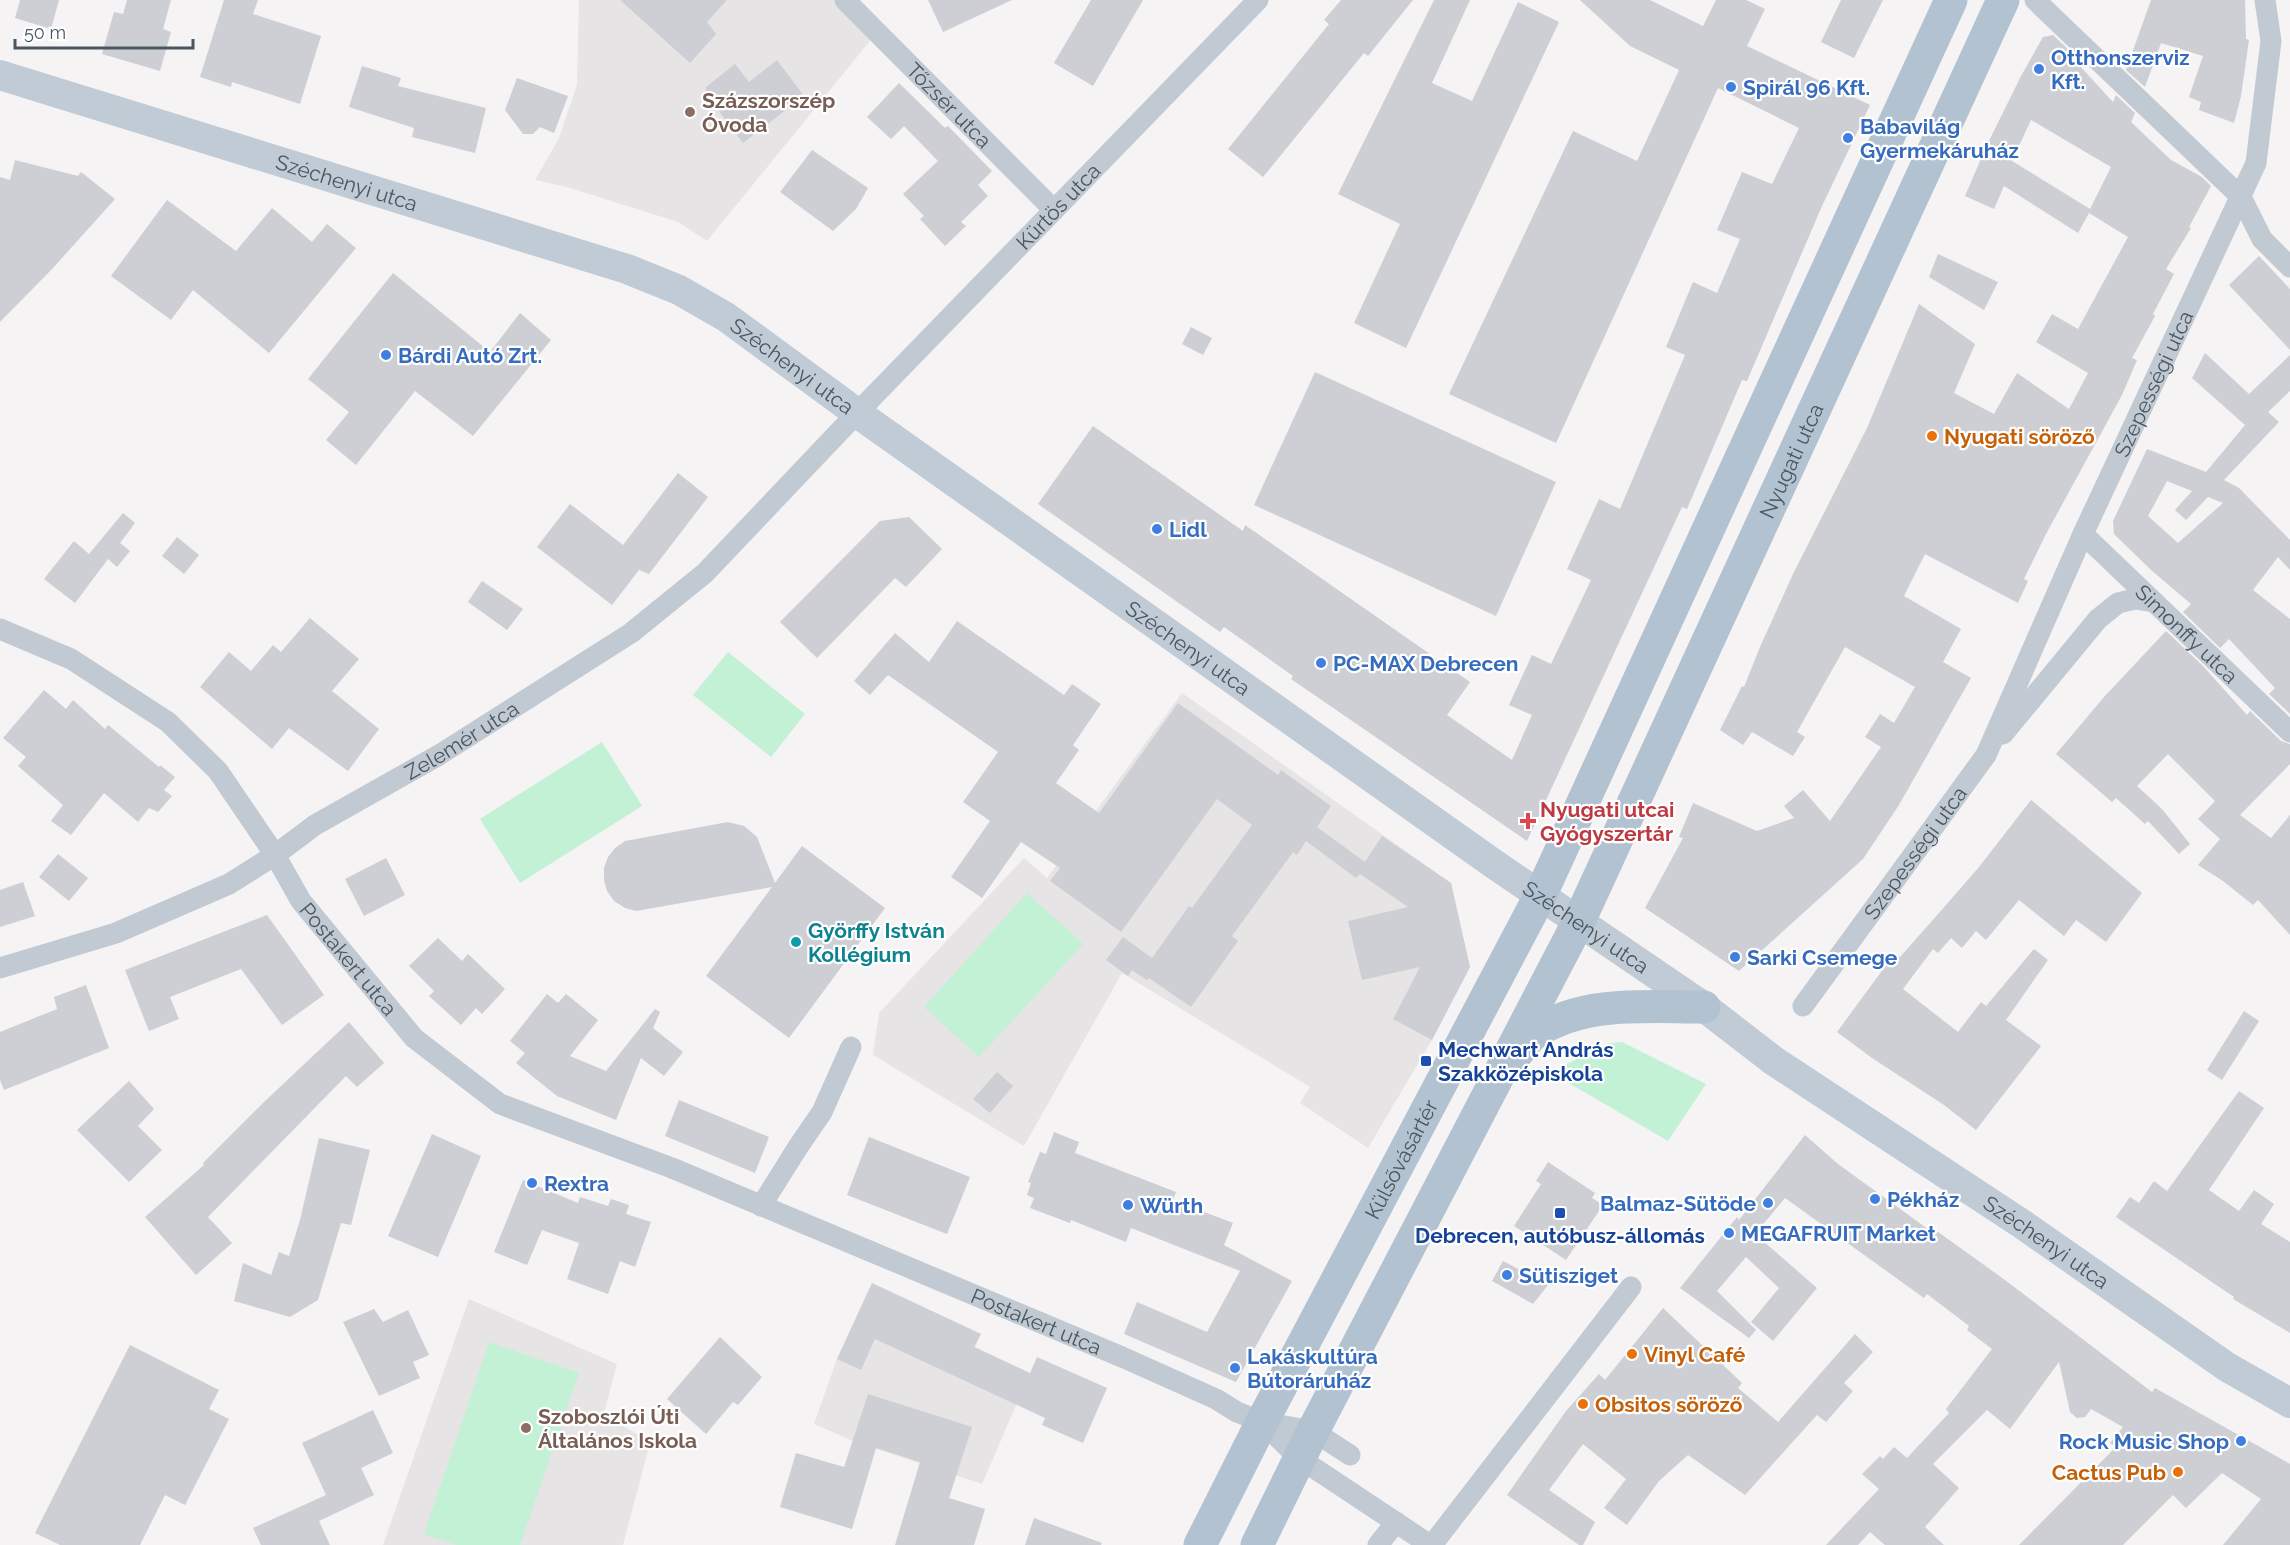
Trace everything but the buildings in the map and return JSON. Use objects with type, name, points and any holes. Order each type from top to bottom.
[{"type":"main road","points":[[1540,896],[1951,0]]},
{"type":"main road","name":"Nyugati utca","points":[[1579,921],[2003,0]]},
{"type":"main road","name":"Külsővásártér","points":[[1200,1545],[1262,1422],[1540,896]]},
{"type":"main road","points":[[1257,1545],[1306,1445],[1579,921]]},
{"type":"main road","points":[[1498,1075],[1534,1033],[1572,1014],[1589,1010],[1640,1007],[1704,1007]]},
{"type":"street","name":"Tőzsér utca","points":[[845,0],[1054,210]]},
{"type":"street","name":"Kürtös utca","points":[[857,413],[1258,0]]},
{"type":"street","points":[[2035,0],[2241,197],[2262,239],[2290,267]]},
{"type":"street","name":"Szepességi utca","points":[[1986,755],[2084,534],[2256,163],[2271,41],[2265,0]]},
{"type":"street","name":"Széchenyi utca","points":[[0,75],[627,269],[679,290],[726,317],[857,413],[1540,896],[1704,1007],[1774,1061],[2022,1224],[2227,1367],[2290,1403]]},
{"type":"street","name":"Zelemér utca","points":[[0,968],[116,933],[229,884],[275,855],[315,825],[439,755],[631,633],[705,573],[857,413]]},
{"type":"street","name":"Simonffy utca","points":[[2084,534],[2290,732]]},
{"type":"street","name":"Szepességi utca","points":[[1803,1006],[1986,755],[2098,619],[2118,603],[2135,598],[2154,602]]},
{"type":"street","name":"Postakert utca","points":[[0,629],[71,659],[168,722],[218,771],[275,855],[301,901],[414,1038],[500,1104],[672,1168],[1122,1357],[1215,1399],[1306,1445]]},
{"type":"street","points":[[761,1206],[822,1112],[851,1047]]},
{"type":"street","points":[[1262,1422],[1306,1445],[1396,1522],[1431,1545],[1630,1287]]},
{"type":"street","points":[[1306,1445],[1350,1455]]},
{"type":"street","points":[[1378,1545],[1396,1522]]},
{"type":"shaded area","name":"Százszorszép Óvoda","points":[[579,0],[836,0],[873,37],[707,241],[678,222],[567,187],[535,180],[559,138],[577,85]]},
{"type":"shaded area","points":[[1182,693],[1451,883],[1470,967],[1432,1040],[1368,1148],[1300,1103],[1310,1087],[1122,973],[1024,1146],[873,1055],[879,1013],[1024,858],[1047,878]]},
{"type":"shaded area","points":[[872,1283],[981,1334],[975,1347],[1030,1373],[982,1484],[853,1441],[814,1424],[837,1359]]},
{"type":"shaded area","name":"Szoboszlói Úti Általános Iskola","points":[[469,1299],[617,1364],[604,1413],[650,1443],[623,1545],[383,1545]]},
{"type":"green space","points":[[728,652],[805,714],[771,757],[693,695]]},
{"type":"green space","points":[[602,742],[642,806],[520,883],[480,819]]},
{"type":"green space","points":[[1027,893],[1083,944],[979,1057],[924,1007]]},
{"type":"green space","points":[[1622,1042],[1706,1084],[1668,1141],[1550,1072],[1610,1043]]},
{"type":"green space","points":[[489,1342],[579,1373],[520,1545],[457,1545],[424,1534]]},
{"type":"place","name":"Otthonszerviz Kft.","points":[[2039,69]]},
{"type":"place","name":"Spirál 96 Kft.","points":[[1731,87]]},
{"type":"place","name":"Százszorszép Óvoda","points":[[690,112]]},
{"type":"place","name":"Babavilág Gyermekáruház","points":[[1848,138]]},
{"type":"place","name":"Bárdi Autó Zrt.","points":[[386,355]]},
{"type":"place","name":"Nyugati söröző","points":[[1932,436]]},
{"type":"place","name":"Lidl","points":[[1157,529]]},
{"type":"place","name":"PC-MAX Debrecen","points":[[1321,663]]},
{"type":"place","name":"Nyugati utcai Gyógyszertár","points":[[1528,821]]},
{"type":"place","name":"Györffy István Kollégium","points":[[796,942]]},
{"type":"place","name":"Sarki Csemege","points":[[1735,957]]},
{"type":"place","name":"Mechwart András Szakközépiskola","points":[[1426,1061]]},
{"type":"place","name":"Rextra","points":[[532,1183]]},
{"type":"place","name":"Pékház","points":[[1875,1199]]},
{"type":"place","name":"Balmaz-Sütöde","points":[[1768,1203]]},
{"type":"place","name":"Würth","points":[[1128,1205]]},
{"type":"place","name":"Debrecen, autóbusz-állomás","points":[[1560,1213]]},
{"type":"place","name":"MEGAFRUIT Market","points":[[1729,1233]]},
{"type":"place","name":"Sütisziget","points":[[1507,1275]]},
{"type":"place","name":"Vinyl Café","points":[[1632,1354]]},
{"type":"place","name":"Lakáskultúra Bútoráruház","points":[[1235,1368]]},
{"type":"place","name":"Obsitos söröző","points":[[1583,1404]]},
{"type":"place","name":"Szoboszlói Úti Általános Iskola","points":[[526,1428]]},
{"type":"place","name":"Rock Music Shop","points":[[2241,1441]]},
{"type":"place","name":"Cactus Pub","points":[[2178,1472]]}]
